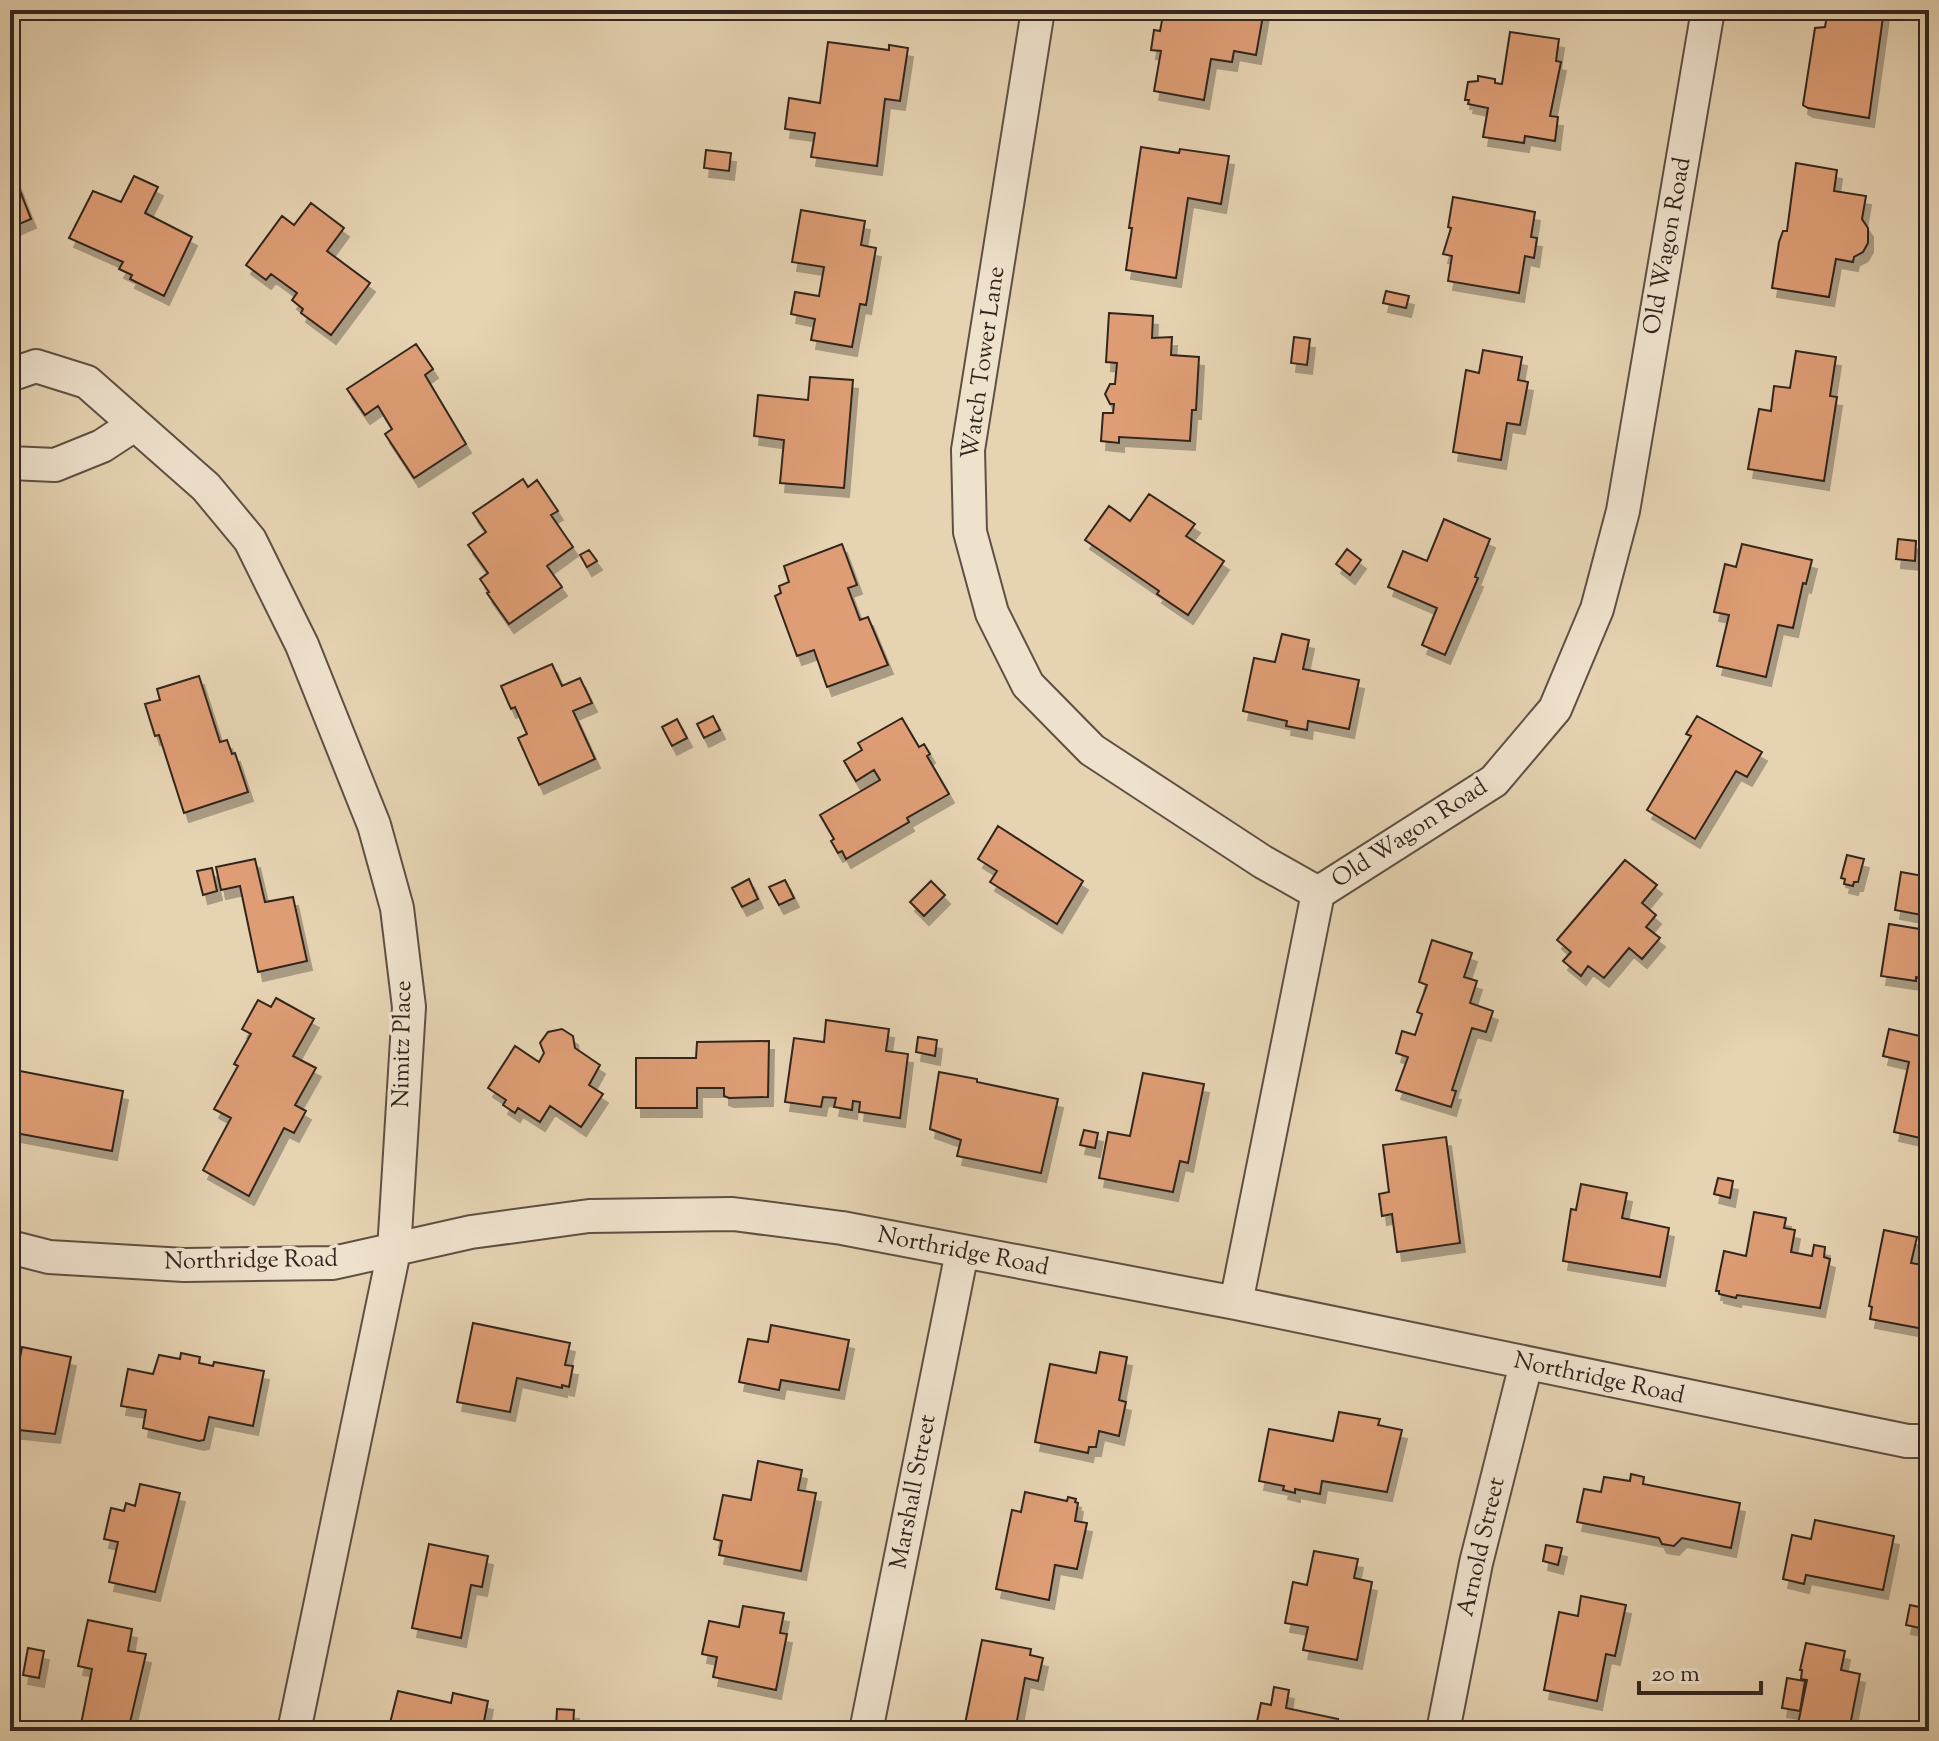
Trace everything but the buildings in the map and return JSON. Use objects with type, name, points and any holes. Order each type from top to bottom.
[{"type":"street","name":"Watch Tower Lane","points":[[1038,10],[968,450],[970,532],[992,613],[1028,685],[1092,750],[1263,862],[1318,893]]},
{"type":"street","name":"Old Wagon Road","points":[[1236,1303],[1318,893],[1494,781],[1555,709],[1597,609],[1623,511],[1708,10]]},
{"type":"street","name":"Nimitz Place","points":[[10,375],[36,366],[87,382],[206,487],[250,540],[302,645],[374,825],[397,908],[409,1007],[394,1251],[294,1731]]},
{"type":"street","points":[[10,463],[55,465],[102,446],[134,425]]},
{"type":"street","name":"Northridge Road","points":[[10,1247],[49,1257],[184,1265],[333,1263],[471,1232],[589,1216],[733,1214],[842,1228],[1236,1303],[1922,1445]]},
{"type":"street","name":"Marshall Street","points":[[866,1731],[962,1252]]},
{"type":"street","name":"Arnold Street","points":[[1443,1731],[1476,1563],[1526,1364]]}]
